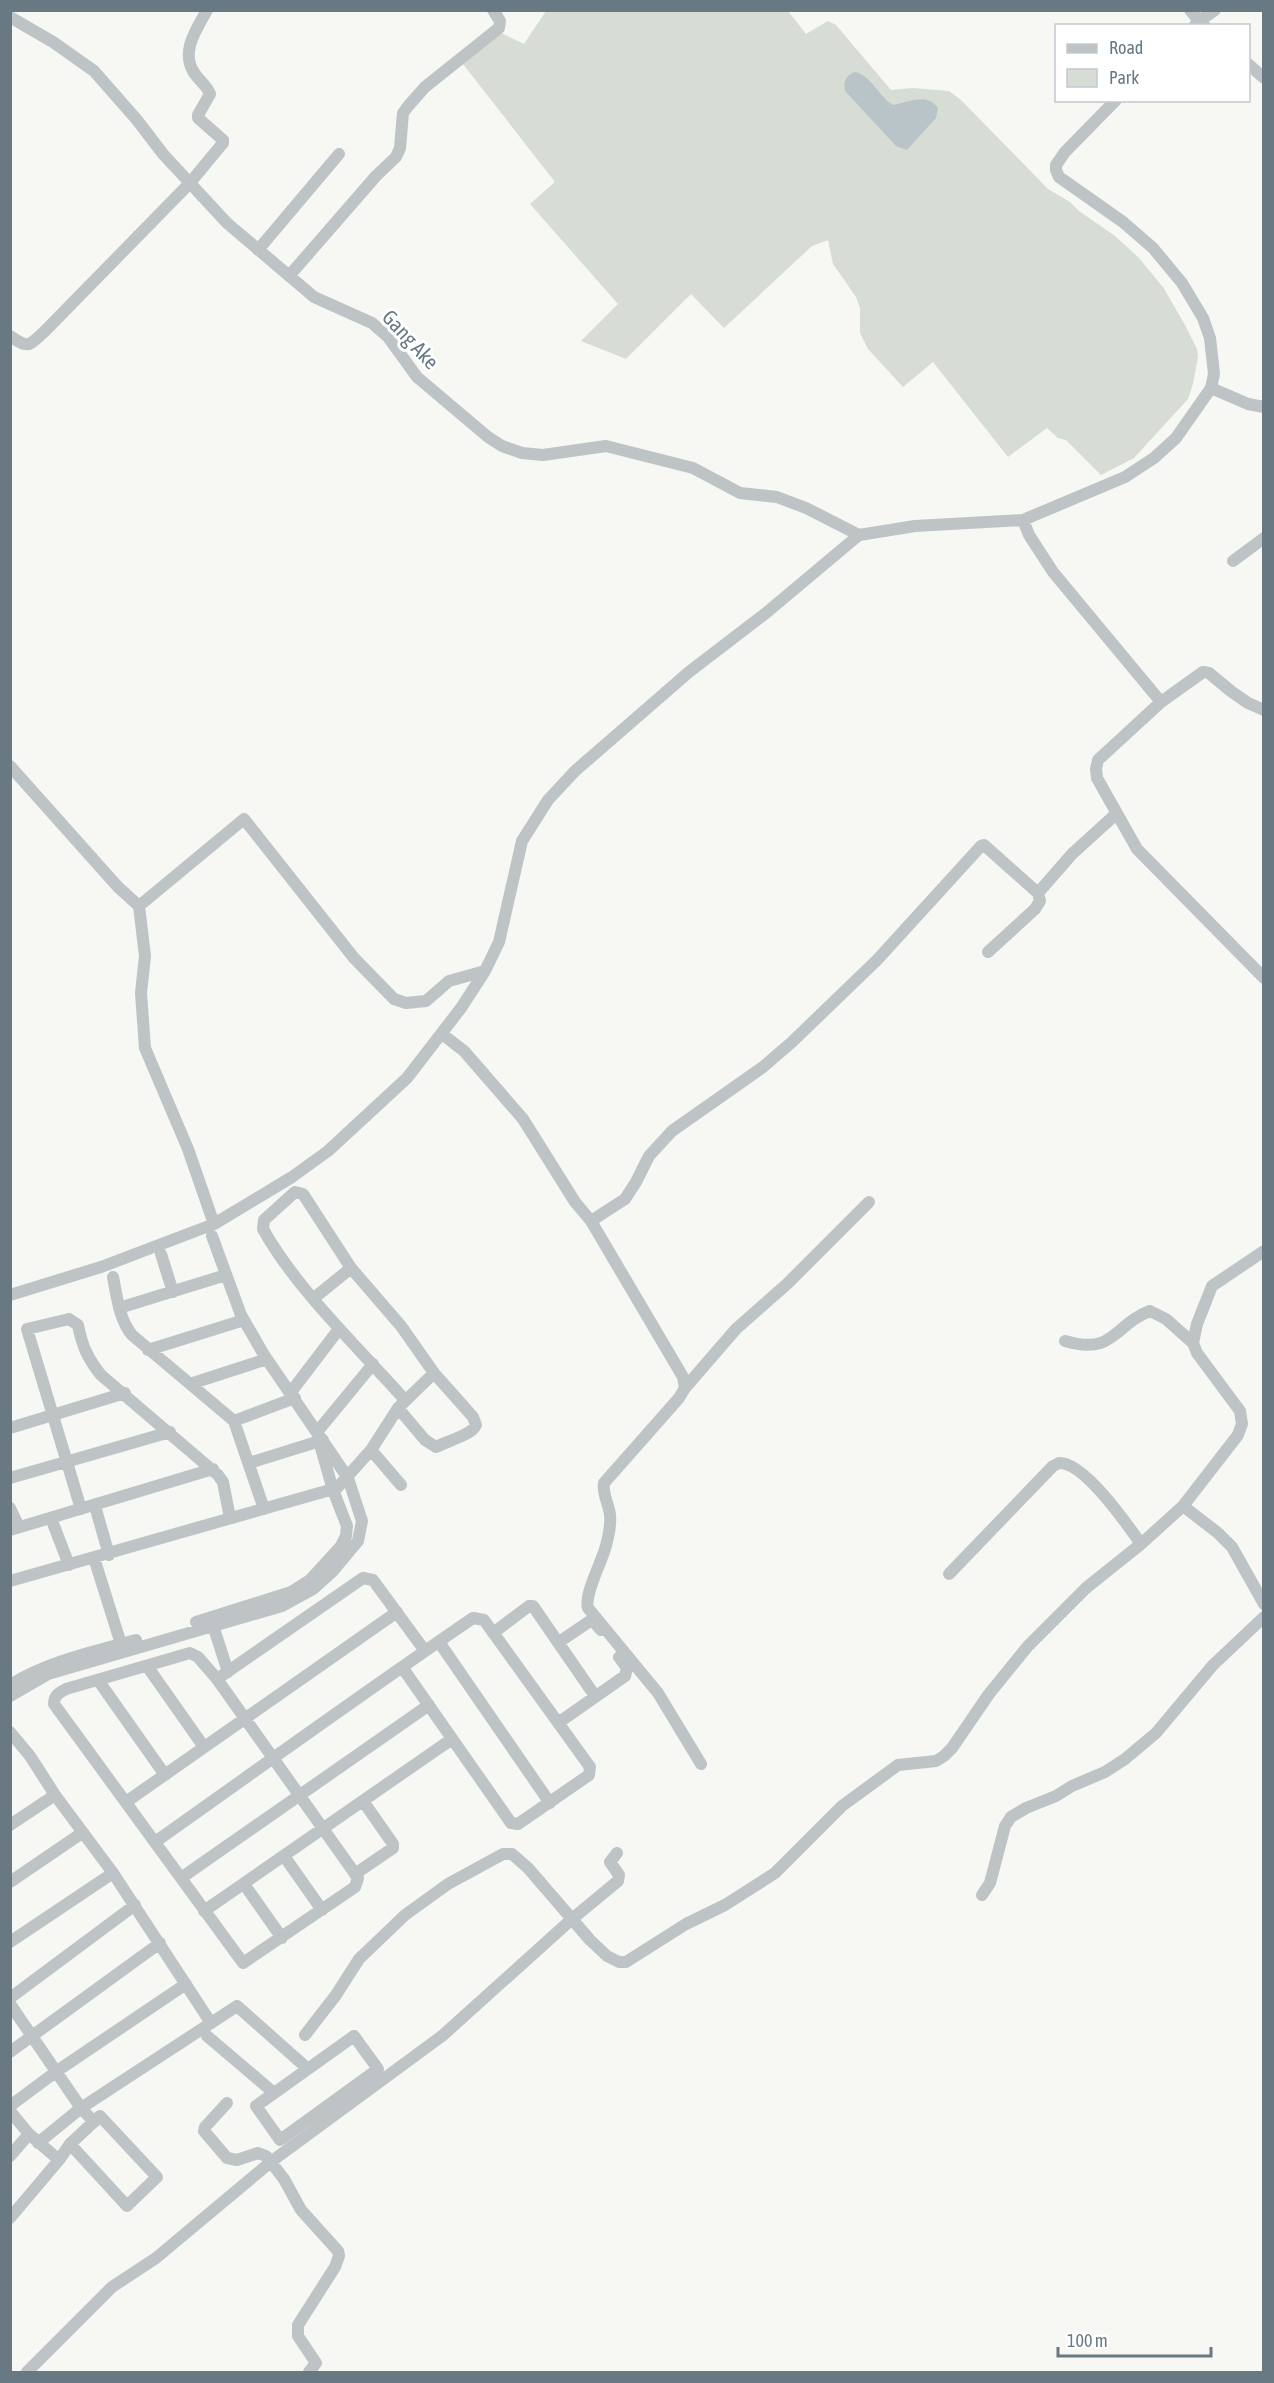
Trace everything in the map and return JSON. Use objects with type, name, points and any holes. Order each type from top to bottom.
[{"type":"street","points":[[10,336],[28,346],[44,332],[189,184],[223,143],[198,118],[210,94],[192,69],[189,59],[191,39],[207,10]]},
{"type":"street","points":[[290,276],[376,176],[396,157],[400,148],[403,113],[409,105],[425,87],[499,28],[500,21],[493,10]]},
{"type":"street","points":[[1190,10],[1199,24],[1215,10]]},
{"type":"street","name":"Gang Ake","points":[[10,17],[53,42],[94,71],[189,184],[227,223],[314,297],[372,323],[388,337],[417,377],[488,437],[502,446],[522,453],[543,455],[600,447],[639,454],[693,468],[741,493],[777,497],[806,508],[859,535]]},
{"type":"street","points":[[1250,66],[1263,78]]},
{"type":"street","points":[[10,1295],[213,1230],[328,1151],[407,1078],[442,1034],[486,971],[499,942],[522,841],[548,800],[575,771],[689,672],[766,613],[859,535],[915,526],[1023,520],[1125,477],[1154,458],[1176,438],[1211,388],[1214,374],[1210,338],[1203,318],[1182,283],[1152,248],[1124,222],[1068,186],[1056,170],[1059,159],[1114,102]]},
{"type":"street","points":[[258,250],[339,154]]},
{"type":"street","points":[[1211,388],[1248,404],[1263,407]]},
{"type":"street","points":[[1023,520],[1029,535],[1053,572],[1161,702]]},
{"type":"street","points":[[1233,561],[1263,538]]},
{"type":"street","points":[[1263,710],[1248,703],[1209,673],[1203,672],[1161,702],[1098,760],[1096,770],[1097,778],[1137,849],[1151,866],[1263,978]]},
{"type":"street","points":[[10,766],[118,887],[139,906],[145,956],[141,993],[145,1048],[199,1177],[226,1275],[244,1320],[267,1359],[348,1478],[362,1527],[358,1541],[333,1571],[298,1599],[282,1606],[69,1658],[27,1674],[10,1684]]},
{"type":"street","points":[[1038,892],[1072,854],[1116,814]]},
{"type":"street","points":[[139,906],[244,819],[354,958],[394,999],[406,1003],[426,1000],[449,981],[486,971]]},
{"type":"street","points":[[591,1221],[625,1199],[649,1156],[672,1131],[763,1067],[792,1042],[877,960],[984,845],[1038,892],[1040,901],[1035,909],[988,952]]},
{"type":"street","points":[[442,1034],[465,1051],[523,1119],[575,1202],[591,1221],[683,1377],[685,1388]]},
{"type":"street","points":[[298,1191],[303,1194],[351,1268],[401,1326],[434,1373],[473,1417],[475,1430],[436,1447],[430,1445],[373,1364],[339,1329],[263,1229],[264,1220],[289,1196],[298,1191]]},
{"type":"street","points":[[701,1764],[658,1694],[588,1608],[589,1595],[608,1536],[610,1515],[603,1488],[604,1483],[736,1329],[787,1284],[869,1202]]},
{"type":"street","points":[[1193,1343],[1197,1323],[1212,1286],[1263,1251]]},
{"type":"street","points":[[161,1254],[173,1292]]},
{"type":"street","points":[[314,1298],[351,1268]]},
{"type":"street","points":[[119,1308],[226,1275]]},
{"type":"street","points":[[113,1277],[119,1308],[127,1328],[148,1350],[234,1421],[264,1509]]},
{"type":"street","points":[[305,2035],[336,1995],[359,1959],[405,1915],[448,1884],[506,1853],[512,1854],[528,1868],[607,1956],[620,1962],[626,1962],[686,1924],[776,1873],[842,1806],[898,1765],[936,1761],[944,1756],[952,1748],[988,1694],[1028,1646],[1086,1588],[1144,1542],[1183,1506],[1234,1441],[1242,1424],[1242,1417],[1234,1401],[1197,1353],[1193,1343],[1166,1319],[1150,1311],[1105,1342],[1085,1346],[1065,1341]]},
{"type":"street","points":[[81,1509],[27,1329],[62,1319],[74,1320],[78,1325],[83,1348],[101,1375],[213,1469],[223,1482],[230,1518]]},
{"type":"street","points":[[148,1350],[244,1320]]},
{"type":"street","points":[[234,1421],[293,1395],[339,1329]]},
{"type":"street","points":[[190,1384],[267,1359]]},
{"type":"street","points":[[249,1464],[320,1437],[373,1364]]},
{"type":"street","points":[[10,1581],[109,1555],[230,1518],[333,1490],[348,1478],[371,1450],[402,1404],[434,1373]]},
{"type":"street","points":[[10,1428],[125,1394]]},
{"type":"street","points":[[10,1478],[67,1464],[170,1432]]},
{"type":"street","points":[[10,1696],[48,1674],[211,1622],[291,1592],[310,1580],[329,1562],[346,1536],[347,1526],[333,1490],[320,1437]]},
{"type":"street","points":[[371,1450],[401,1485]]},
{"type":"street","points":[[949,1574],[1059,1462],[1073,1467],[1098,1489],[1144,1542]]},
{"type":"street","points":[[10,1508],[15,1528],[213,1469]]},
{"type":"street","points":[[95,1506],[109,1555]]},
{"type":"street","points":[[1183,1506],[1232,1547],[1263,1604]]},
{"type":"street","points":[[51,1518],[69,1565]]},
{"type":"street","points":[[94,1558],[121,1644]]},
{"type":"street","points":[[222,1676],[363,1578],[373,1580],[425,1651]]},
{"type":"street","points":[[493,1633],[529,1606],[533,1606],[595,1696]]},
{"type":"street","points":[[126,1802],[397,1612]]},
{"type":"street","points":[[982,1895],[990,1883],[1005,1826],[1011,1817],[1105,1772],[1125,1759],[1156,1732],[1213,1665],[1263,1617]]},
{"type":"street","points":[[154,1842],[402,1667],[473,1618],[484,1620],[590,1767],[589,1775],[518,1824],[511,1823],[402,1667]]},
{"type":"street","points":[[558,1723],[625,1676],[627,1668],[593,1621],[559,1642]]},
{"type":"street","points":[[211,1622],[222,1676],[245,1719],[356,1874],[358,1883],[243,1963],[54,1704],[57,1694],[66,1689],[190,1653],[222,1676]]},
{"type":"street","points":[[439,1642],[550,1803]]},
{"type":"street","points":[[147,1666],[204,1747]]},
{"type":"street","points":[[98,1680],[165,1775]]},
{"type":"street","points":[[181,1878],[429,1706]]},
{"type":"street","points":[[10,1732],[30,1755],[55,1795],[113,1873],[211,2023]]},
{"type":"street","points":[[204,1911],[452,1739]]},
{"type":"street","points":[[10,1825],[55,1795]]},
{"type":"street","points":[[356,1874],[393,1848],[393,1844],[363,1801]]},
{"type":"street","points":[[10,1882],[82,1833]]},
{"type":"street","points":[[27,2373],[112,2286],[156,2258],[272,2161],[442,2036],[572,1919],[618,1881],[619,1875],[610,1862],[617,1853]]},
{"type":"street","points":[[284,1856],[322,1910]]},
{"type":"street","points":[[10,1942],[113,1873]]},
{"type":"street","points":[[244,1884],[282,1938]]},
{"type":"street","points":[[10,1998],[135,1905]]},
{"type":"street","points":[[10,2052],[160,1943]]},
{"type":"street","points":[[10,2106],[57,2071],[186,1984]]},
{"type":"street","points":[[10,2004],[81,2108],[94,2122]]},
{"type":"street","points":[[10,2156],[33,2138],[237,2006],[308,2069]]},
{"type":"street","points":[[207,2036],[274,2093]]},
{"type":"street","points":[[354,2036],[378,2069],[280,2140],[256,2106],[274,2093],[354,2036]]},
{"type":"street","points":[[227,2103],[205,2127],[204,2131],[207,2136],[230,2160],[262,2154],[272,2161],[301,2210],[338,2251],[339,2256],[335,2266],[298,2325],[298,2336],[316,2363],[309,2373]]},
{"type":"street","points":[[10,2111],[33,2138],[59,2160]]},
{"type":"street","points":[[10,2218],[70,2144],[100,2116],[157,2177],[127,2206],[70,2144]]},
{"type":"green space","points":[[546,11],[788,11],[806,34],[828,21],[836,25],[891,90],[912,88],[949,91],[961,100],[1048,189],[1070,202],[1115,236],[1138,257],[1163,287],[1197,349],[1198,357],[1188,399],[1134,458],[1101,475],[1066,440],[1058,438],[1047,428],[1008,457],[933,362],[903,387],[868,349],[860,333],[860,308],[856,297],[833,264],[828,240],[812,246],[724,328],[691,294],[626,359],[581,341],[618,304],[530,204],[555,182],[463,64],[501,33],[524,44]]},
{"type":"shaded area","points":[[855,72],[866,77],[893,105],[923,99],[934,103],[938,108],[936,118],[907,150],[896,146],[846,92],[844,86],[846,80]]}]
